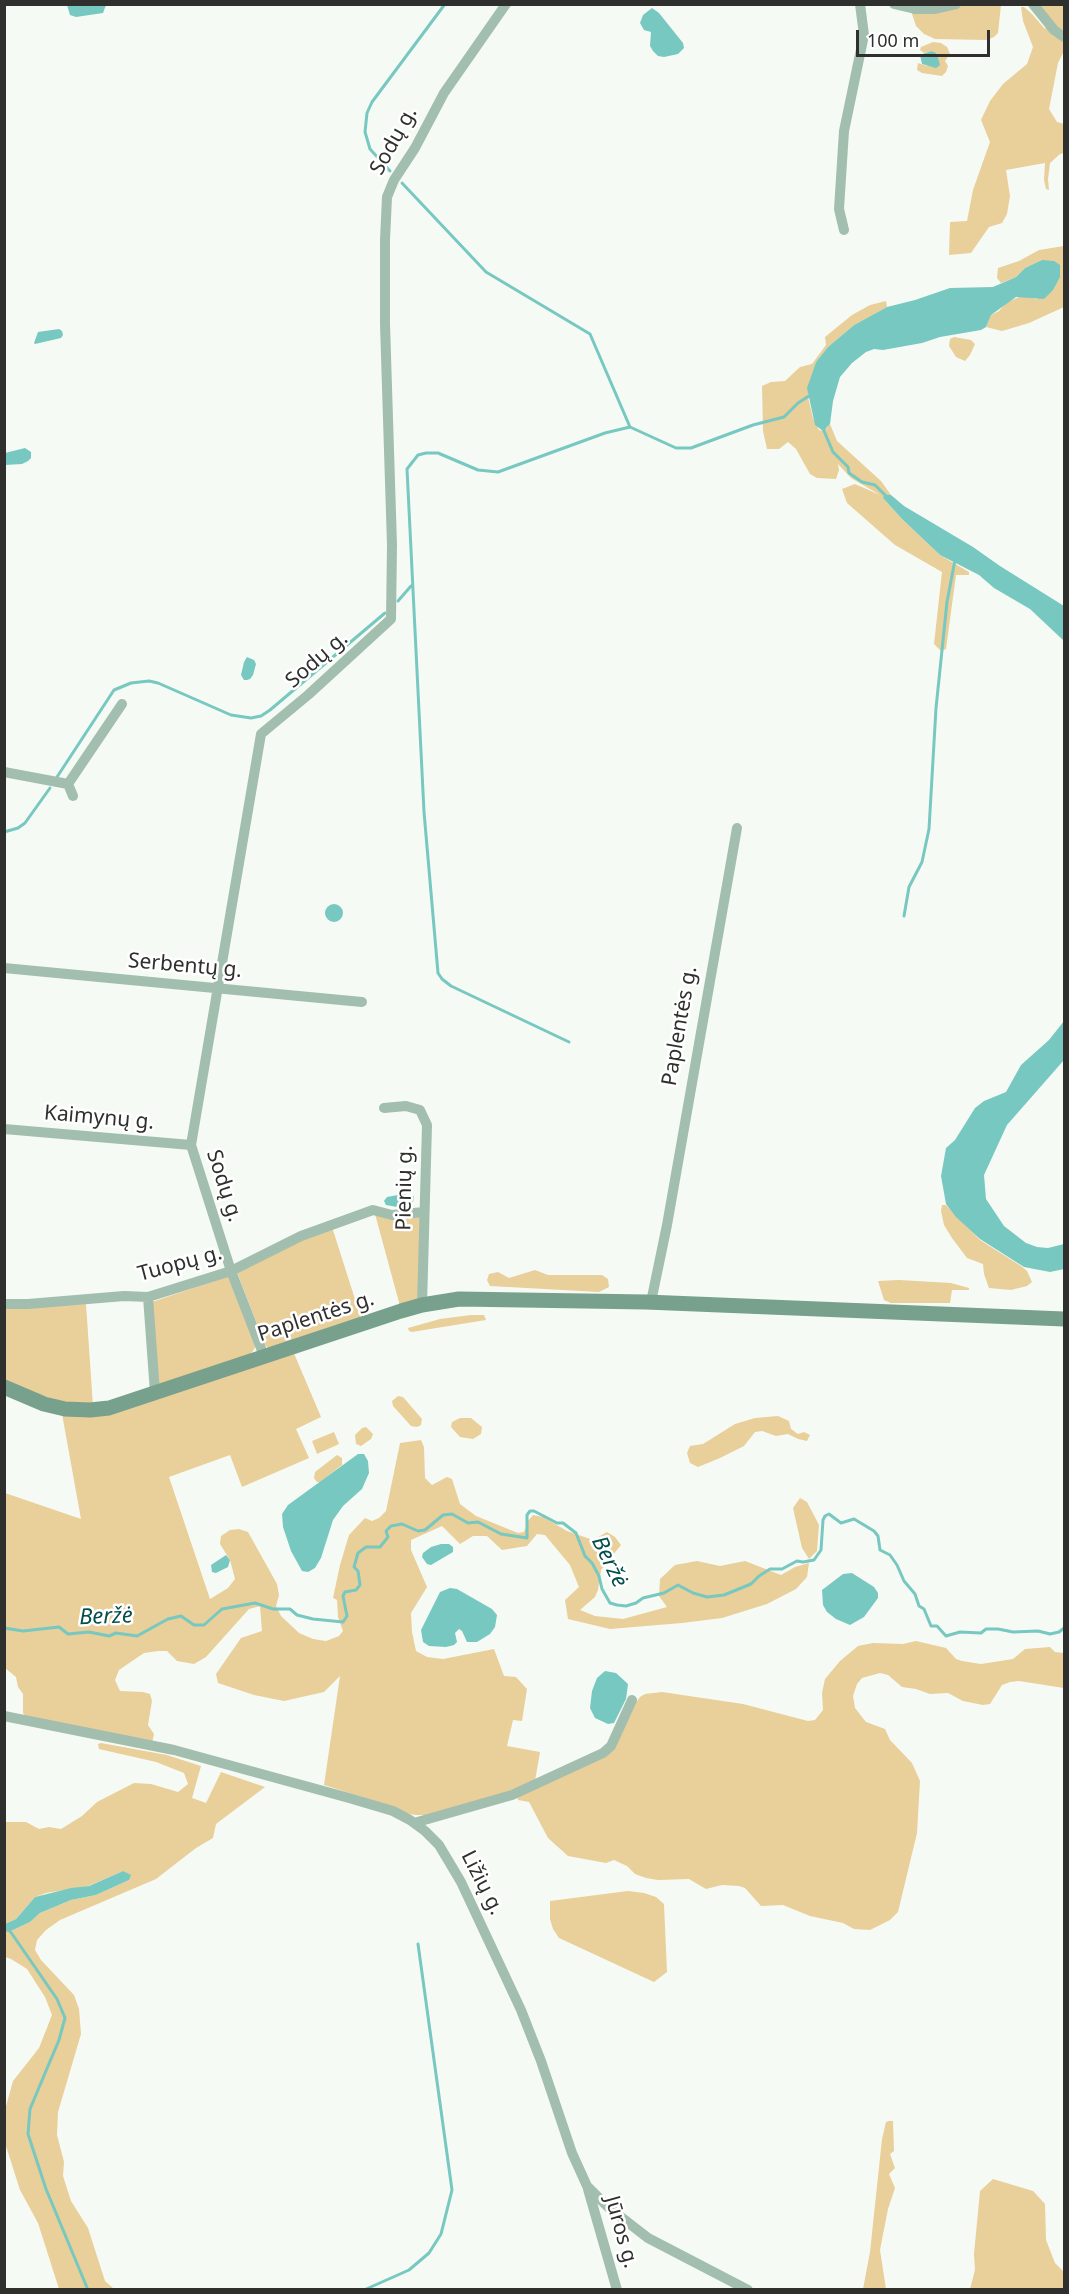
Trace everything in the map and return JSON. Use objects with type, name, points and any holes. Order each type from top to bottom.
[{"type":"main road","name":"Paplentės g.","points":[[4,1387],[44,1404],[74,1410],[109,1408],[422,1305],[459,1299],[651,1302],[1065,1319]]},
{"type":"street","name":"Sodų g.","points":[[264,1356],[231,1271],[191,1145],[261,734],[390,621],[392,616],[385,324],[387,197],[394,180],[415,148],[444,93],[506,4]]},
{"type":"street","points":[[844,230],[839,209],[844,131],[864,35],[861,4]]},
{"type":"street","points":[[894,4],[915,9],[934,9],[956,4]]},
{"type":"street","points":[[1033,4],[1054,30],[1065,37]]},
{"type":"street","points":[[68,784],[122,704]]},
{"type":"street","points":[[4,772],[68,784]]},
{"type":"street","points":[[68,784],[73,796]]},
{"type":"street","name":"Paplentės g.","points":[[651,1302],[669,1214],[737,828]]},
{"type":"street","name":"Serbentų g.","points":[[4,968],[362,1002]]},
{"type":"street","name":"Pienių g.","points":[[384,1108],[406,1106],[420,1110],[427,1125],[422,1305]]},
{"type":"street","name":"Kaimynų g.","points":[[4,1129],[191,1145]]},
{"type":"street","name":"Tuopų g.","points":[[4,1304],[148,1297],[231,1271],[301,1236],[373,1210],[392,1215],[424,1212]]},
{"type":"street","points":[[148,1297],[155,1393]]},
{"type":"street","points":[[414,1823],[512,1795],[603,1753],[611,1746],[632,1700]]},
{"type":"street","name":"Ližių g.","points":[[4,1716],[174,1750],[393,1811],[414,1823],[439,1845],[461,1882],[532,2036],[572,2153],[587,2186],[608,2207],[648,2238],[748,2289]]},
{"type":"street","name":"Jūros g.","points":[[587,2186],[617,2289]]},
{"type":"shaded area","points":[[909,5],[1001,5],[998,33],[986,40],[935,39],[924,34],[916,26]]},
{"type":"shaded area","points":[[1040,5],[1064,5],[1064,51],[1058,63],[1049,109],[1057,122],[1064,124],[1064,153],[1050,163],[1049,190],[1046,189],[1044,180],[1045,163],[1006,170],[1010,196],[1007,214],[1002,223],[989,227],[971,253],[949,255],[950,222],[967,221],[973,190],[990,142],[981,120],[990,101],[1003,84],[1027,64],[1033,47],[1023,21],[1021,7],[1032,14],[1045,29],[1051,20]]},
{"type":"shaded area","points":[[933,42],[947,47],[950,54],[945,61],[948,66],[946,72],[942,76],[917,70],[918,63],[927,66],[931,51],[924,53],[920,50],[921,47]]},
{"type":"shaded area","points":[[1064,246],[1064,307],[1029,323],[1002,331],[986,327],[991,315],[999,311],[1007,302],[1022,296],[1037,299],[1042,260],[1025,268],[1016,277],[1001,283],[997,278],[998,268],[1019,261],[1039,250]]},
{"type":"shaded area","points":[[886,301],[887,307],[854,325],[828,347],[816,362],[810,380],[808,397],[813,418],[819,430],[824,431],[830,424],[837,441],[881,481],[891,495],[884,494],[883,498],[902,519],[940,555],[969,572],[969,575],[956,575],[946,649],[941,651],[934,644],[942,572],[895,545],[847,503],[842,489],[855,484],[880,495],[851,478],[838,464],[836,479],[817,478],[810,474],[796,449],[788,442],[779,449],[767,449],[763,431],[762,386],[771,382],[785,381],[800,367],[812,364],[826,345],[825,337],[852,315],[870,305]]},
{"type":"shaded area","points":[[954,337],[971,340],[975,344],[965,361],[956,357],[949,346],[950,339]]},
{"type":"shaded area","points":[[942,1205],[946,1205],[980,1240],[1027,1271],[1032,1282],[1027,1286],[1011,1290],[989,1288],[983,1264],[967,1258],[944,1225]]},
{"type":"shaded area","points":[[375,1214],[421,1215],[420,1300],[400,1306]]},
{"type":"shaded area","points":[[332,1227],[361,1318],[268,1348],[237,1272]]},
{"type":"shaded area","points":[[535,1270],[548,1275],[602,1275],[608,1279],[609,1287],[599,1292],[490,1286],[487,1280],[489,1274],[498,1272],[509,1278]]},
{"type":"shaded area","points":[[229,1276],[256,1345],[253,1351],[249,1355],[151,1391],[146,1304]]},
{"type":"shaded area","points":[[878,1281],[951,1283],[969,1288],[969,1290],[952,1290],[950,1303],[891,1303],[884,1300]]},
{"type":"shaded area","points":[[86,1304],[93,1406],[74,1406],[5,1383],[5,1307]]},
{"type":"shaded area","points":[[484,1315],[486,1320],[412,1332],[408,1328],[440,1319]]},
{"type":"shaded area","points":[[293,1351],[321,1417],[296,1429],[309,1458],[242,1487],[230,1455],[169,1477],[210,1599],[228,1588],[235,1579],[230,1560],[220,1544],[221,1536],[230,1530],[239,1529],[248,1532],[277,1584],[279,1595],[276,1606],[281,1616],[299,1633],[313,1639],[326,1641],[339,1636],[343,1631],[338,1617],[337,1600],[333,1598],[349,1535],[365,1518],[372,1521],[386,1511],[400,1443],[421,1440],[424,1447],[425,1478],[432,1485],[447,1477],[452,1479],[460,1504],[476,1516],[518,1533],[524,1532],[533,1515],[543,1517],[567,1531],[593,1540],[607,1532],[615,1537],[621,1545],[601,1570],[595,1597],[580,1610],[595,1616],[623,1619],[667,1607],[659,1596],[660,1579],[675,1565],[697,1561],[720,1566],[745,1561],[781,1575],[795,1567],[809,1563],[807,1577],[796,1589],[767,1604],[722,1618],[610,1629],[568,1619],[565,1600],[579,1587],[570,1565],[545,1535],[537,1534],[527,1546],[502,1550],[487,1536],[473,1536],[460,1544],[442,1526],[411,1540],[411,1550],[427,1587],[411,1613],[416,1651],[427,1657],[443,1659],[494,1649],[504,1676],[516,1677],[527,1689],[522,1721],[513,1720],[507,1746],[540,1752],[535,1781],[503,1795],[428,1815],[404,1813],[324,1785],[340,1676],[324,1692],[284,1701],[254,1695],[218,1683],[216,1674],[241,1638],[262,1631],[260,1606],[249,1609],[206,1657],[194,1664],[177,1661],[167,1651],[158,1651],[144,1653],[119,1670],[115,1680],[120,1691],[150,1694],[152,1701],[148,1725],[154,1734],[152,1743],[29,1721],[23,1713],[23,1694],[18,1687],[16,1677],[5,1668],[5,1493],[81,1519],[62,1414],[80,1417],[99,1416]]},
{"type":"shaded area","points":[[398,1396],[403,1397],[422,1419],[421,1425],[411,1426],[393,1406],[392,1401]]},
{"type":"shaded area","points":[[778,1416],[789,1421],[791,1429],[798,1434],[804,1432],[810,1435],[807,1441],[788,1434],[776,1436],[762,1431],[755,1432],[744,1446],[720,1458],[698,1467],[690,1463],[687,1453],[690,1446],[703,1444],[735,1424],[755,1418]]},
{"type":"shaded area","points":[[460,1418],[471,1418],[482,1427],[481,1434],[473,1439],[460,1437],[451,1427],[452,1422]]},
{"type":"shaded area","points":[[366,1427],[373,1434],[371,1439],[361,1446],[356,1444],[355,1435]]},
{"type":"shaded area","points":[[334,1432],[339,1444],[317,1454],[312,1441]]},
{"type":"shaded area","points":[[337,1455],[342,1458],[342,1465],[317,1482],[314,1478],[315,1472]]},
{"type":"shaded area","points":[[800,1498],[807,1502],[819,1525],[817,1551],[809,1559],[802,1548],[793,1508]]},
{"type":"shaded area","points":[[916,1641],[946,1648],[956,1659],[981,1664],[1013,1659],[1025,1649],[1050,1647],[1055,1652],[1064,1653],[1064,1688],[1019,1681],[1010,1682],[1002,1685],[990,1704],[983,1705],[963,1701],[948,1693],[930,1694],[902,1687],[888,1675],[880,1673],[862,1678],[857,1684],[853,1696],[855,1708],[866,1722],[885,1729],[890,1740],[912,1763],[920,1781],[917,1833],[898,1912],[890,1920],[870,1930],[854,1929],[843,1923],[810,1916],[783,1905],[761,1906],[745,1888],[739,1886],[722,1885],[706,1889],[689,1879],[646,1878],[635,1874],[627,1866],[614,1860],[606,1863],[568,1856],[548,1838],[529,1802],[518,1800],[517,1797],[607,1756],[634,1705],[645,1694],[662,1692],[743,1704],[808,1721],[815,1720],[823,1710],[822,1693],[825,1679],[840,1661],[858,1646],[873,1643],[903,1644]]},
{"type":"shaded area","points":[[98,1744],[167,1755],[201,1766],[192,1798],[206,1803],[221,1772],[265,1787],[216,1824],[213,1838],[196,1848],[156,1879],[60,1920],[37,1940],[35,1950],[41,1960],[74,1995],[79,2009],[81,2034],[58,2112],[57,2135],[64,2162],[63,2176],[71,2201],[88,2228],[105,2281],[114,2289],[59,2289],[38,2223],[20,2190],[5,2143],[5,2110],[13,2081],[39,2048],[52,2015],[45,1997],[27,1969],[5,1957],[5,1931],[13,1930],[30,1922],[40,1913],[71,1900],[96,1895],[129,1880],[123,1871],[88,1886],[46,1893],[35,1897],[16,1919],[5,1924],[5,1822],[26,1822],[39,1829],[49,1827],[61,1829],[82,1816],[97,1802],[134,1783],[151,1784],[178,1792],[188,1784],[184,1773],[156,1762],[99,1749]]},
{"type":"shaded area","points":[[628,1891],[656,1897],[664,1904],[667,1972],[654,1982],[559,1938],[550,1919],[550,1901]]},
{"type":"shaded area","points":[[893,2121],[894,2151],[890,2154],[895,2168],[889,2174],[895,2188],[888,2209],[880,2250],[886,2289],[863,2289],[870,2252],[882,2139],[886,2122]]},
{"type":"shaded area","points":[[993,2179],[1033,2191],[1045,2204],[1046,2240],[1055,2263],[1064,2272],[1064,2289],[970,2289],[975,2270],[974,2254],[980,2191]]},
{"type":"water","points":[[67,4],[106,5],[103,13],[76,17],[70,15]]},
{"type":"water","points":[[652,8],[659,13],[683,43],[684,48],[678,54],[658,56],[650,46],[651,32],[644,30],[640,23],[643,15]]},
{"type":"water","points":[[931,51],[936,53],[938,58],[940,65],[936,68],[922,64],[920,55]]},
{"type":"water","points":[[1042,260],[1054,261],[1060,265],[1060,277],[1053,290],[1044,299],[1016,297],[991,315],[986,327],[981,330],[866,352],[840,377],[833,401],[830,424],[823,431],[815,425],[807,388],[816,362],[828,347],[854,325],[887,307],[950,288],[993,287],[1016,277],[1025,268]]},
{"type":"water","points":[[59,329],[63,335],[61,338],[34,343],[38,332]]},
{"type":"water","points":[[25,448],[31,452],[31,458],[28,461],[22,464],[5,465],[5,453]]},
{"type":"water","points":[[884,494],[891,495],[904,506],[973,547],[1064,606],[1064,641],[1030,609],[994,588],[979,575],[940,555],[902,519],[883,498]]},
{"type":"water","points":[[247,657],[254,660],[256,664],[250,679],[244,680],[241,675]]},
{"type":"water","points":[[334,904],[340,907],[343,913],[340,919],[334,922],[328,919],[325,913],[328,907]]},
{"type":"water","points":[[1064,1021],[1064,1060],[1007,1125],[984,1175],[986,1199],[1004,1226],[1026,1243],[1037,1247],[1048,1248],[1064,1244],[1064,1269],[1050,1272],[1024,1267],[980,1239],[956,1217],[946,1204],[941,1176],[946,1148],[955,1140],[975,1108],[984,1101],[1006,1092],[1021,1065],[1049,1040]]},
{"type":"water","points":[[403,1194],[414,1196],[413,1202],[397,1207],[386,1205],[384,1201],[387,1197]]},
{"type":"water","points":[[358,1454],[364,1454],[368,1461],[369,1473],[362,1489],[343,1506],[333,1520],[321,1558],[315,1568],[308,1572],[302,1571],[291,1551],[283,1527],[282,1514],[288,1505]]},
{"type":"water","points":[[441,1544],[449,1544],[453,1547],[453,1552],[431,1565],[427,1564],[422,1557],[423,1553]]},
{"type":"water","points":[[226,1555],[230,1560],[228,1567],[216,1573],[212,1572],[211,1565]]},
{"type":"water","points":[[852,1573],[874,1587],[878,1598],[864,1617],[850,1625],[827,1612],[823,1605],[822,1590],[843,1574]]},
{"type":"water","points":[[450,1588],[457,1589],[492,1609],[497,1615],[495,1627],[490,1634],[477,1642],[467,1642],[459,1629],[455,1633],[457,1642],[454,1645],[429,1646],[423,1642],[421,1630],[440,1592]]},
{"type":"water","points":[[605,1671],[616,1673],[628,1684],[626,1699],[614,1723],[608,1724],[595,1718],[590,1708],[592,1691],[597,1678]]},
{"type":"water","points":[[123,1871],[131,1875],[129,1880],[96,1895],[71,1900],[40,1913],[30,1922],[13,1930],[5,1931],[5,1924],[16,1919],[35,1897],[89,1886]]},
{"type":"waterway","points":[[390,171],[370,149],[365,132],[367,113],[372,102],[445,4]]},
{"type":"waterway","points":[[402,183],[486,272],[590,334],[630,427]]},
{"type":"waterway","points":[[569,1042],[451,986],[438,973],[424,812],[407,469],[418,455],[438,453],[478,470],[498,472],[605,433],[630,427],[676,448],[691,448],[753,425],[784,417],[809,396]]},
{"type":"waterway","points":[[824,427],[833,452],[848,467],[849,473],[862,482],[875,485],[886,496]]},
{"type":"waterway","points":[[904,916],[909,887],[922,862],[929,829],[936,708],[947,602],[955,560]]},
{"type":"waterway","points":[[398,601],[411,586]]},
{"type":"waterway","points":[[57,777],[114,690],[131,683],[149,681],[231,715],[251,718],[261,716],[385,613]]},
{"type":"waterway","points":[[4,832],[18,828],[25,823],[50,788]]},
{"type":"waterway","name":"Beržė","points":[[4,1628],[23,1631],[59,1627],[68,1634],[89,1632],[109,1636],[116,1633],[137,1636],[168,1619],[181,1616],[194,1625],[204,1625],[222,1609],[255,1603],[273,1609],[290,1609],[297,1615],[313,1619],[343,1622],[347,1616],[343,1596],[345,1592],[356,1590],[360,1585],[358,1571],[354,1567],[358,1553],[366,1547],[380,1547],[388,1537],[386,1531],[391,1526],[402,1524],[418,1531],[425,1530],[443,1515],[452,1514],[468,1523],[478,1522],[501,1534],[527,1538],[527,1515],[530,1511],[557,1523],[563,1523],[576,1533],[585,1556],[599,1576],[602,1589],[610,1603],[617,1605],[626,1606],[636,1603],[643,1598],[664,1593],[678,1585],[707,1597],[724,1595],[751,1584],[770,1569],[782,1569],[797,1561],[814,1560],[821,1550],[823,1520],[829,1514],[841,1523],[854,1519],[874,1531],[878,1536],[880,1550],[890,1555],[897,1565],[904,1581],[915,1594],[919,1606],[924,1609],[931,1626],[937,1626],[946,1636],[960,1632],[981,1633],[986,1629],[1013,1632],[1038,1631],[1050,1634],[1064,1628]]},
{"type":"waterway","points":[[4,1929],[10,1931],[57,1999],[65,2018],[59,2040],[30,2109],[28,2134],[46,2189],[88,2290]]},
{"type":"waterway","points":[[364,2290],[409,2270],[429,2253],[441,2234],[452,2190],[418,1944]]}]
